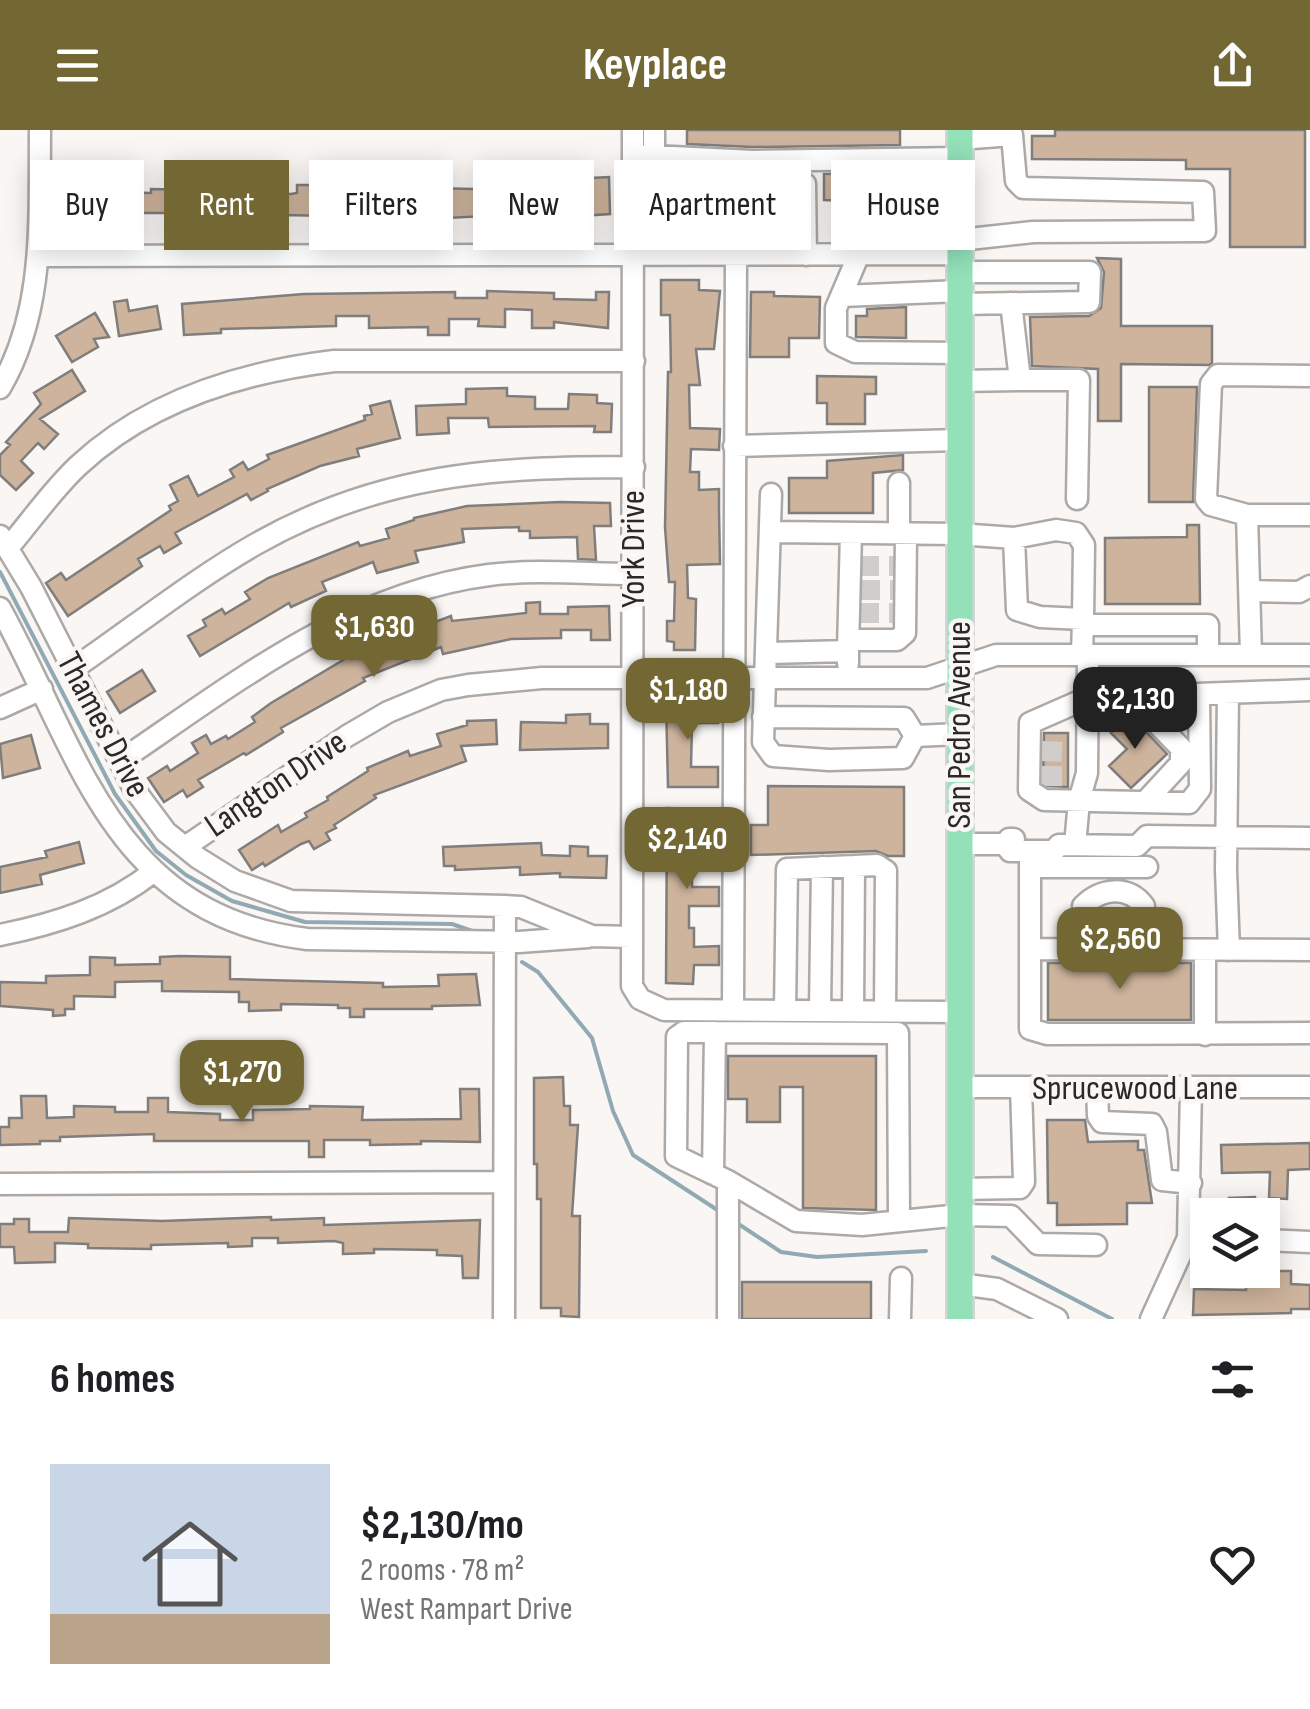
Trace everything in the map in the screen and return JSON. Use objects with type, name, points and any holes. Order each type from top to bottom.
[{"type":"main road","name":"San Pedro Avenue","points":[[960,250],[960,1319]]},
{"type":"street","points":[[0,388],[30,316],[38,256],[40,130]]},
{"type":"street","name":"York Drive","points":[[633,130],[644,156],[632,255],[632,986],[640,999],[664,1010],[732,1011]]},
{"type":"street","points":[[654,130],[644,156],[753,161],[960,142],[1014,132],[1016,181],[1023,188],[1203,192],[1204,231],[1033,232],[960,272],[842,296]]},
{"type":"street","points":[[742,250],[734,446],[732,1011],[959,1012]]},
{"type":"street","points":[[806,250],[806,254]]},
{"type":"street","points":[[851,250],[836,308],[836,342],[856,352],[960,354]]},
{"type":"street","points":[[38,256],[852,254],[960,272],[1090,272],[1089,302],[1011,303],[960,272]]},
{"type":"street","points":[[1011,303],[1020,380]]},
{"type":"street","points":[[4,542],[78,466],[121,433],[212,386],[288,366],[334,361],[634,362]]},
{"type":"street","points":[[1310,376],[1218,375],[1210,384],[1206,499],[1212,505],[1247,515],[1310,515]]},
{"type":"street","points":[[960,381],[1079,380],[1077,498]]},
{"type":"street","points":[[734,446],[960,440]]},
{"type":"street","points":[[73,669],[255,545],[344,503],[461,473],[518,468],[634,467]]},
{"type":"street","points":[[768,652],[898,640],[905,633],[899,483]]},
{"type":"street","points":[[772,494],[764,742],[773,756],[830,760],[903,758],[915,736]]},
{"type":"street","points":[[1247,515],[1251,655]]},
{"type":"street","points":[[771,532],[1014,538],[1056,530],[1076,532],[1084,546],[1087,698],[1077,753],[1079,801],[1067,845],[1030,859]]},
{"type":"street","points":[[848,678],[855,590],[852,533]]},
{"type":"street","points":[[1014,538],[1017,610],[1040,618],[1083,622],[1208,625],[1208,655]]},
{"type":"street","name":"Thames Drive","points":[[4,542],[147,810],[185,848],[234,881],[291,901],[521,908],[592,936]]},
{"type":"street","points":[[120,761],[300,642],[372,606],[490,575],[633,574]]},
{"type":"street","points":[[1250,592],[1300,592],[1310,586]]},
{"type":"street","name":"Thames Drive","points":[[0,608],[107,818],[153,872],[216,912],[295,938],[505,942],[592,936],[632,938]]},
{"type":"street","name":"Langton Drive","points":[[185,848],[347,736],[388,712],[441,690],[542,678],[927,678],[996,656],[1310,655]]},
{"type":"street","points":[[0,708],[42,689]]},
{"type":"street","points":[[1199,694],[1200,789],[1196,797],[1180,804],[1044,800],[1029,790],[1036,776],[1030,723],[1087,698],[1310,690]]},
{"type":"street","points":[[1228,694],[1229,950]]},
{"type":"street","points":[[1132,697],[1181,748],[1181,763],[1146,801]]},
{"type":"street","points":[[764,717],[904,718],[915,736]]},
{"type":"street","points":[[915,736],[959,734]]},
{"type":"street","points":[[1141,860],[1147,836],[1310,838]]},
{"type":"street","points":[[1005,844],[1009,839],[1055,839],[1141,860]]},
{"type":"street","points":[[959,844],[1005,844]]},
{"type":"street","points":[[1005,844],[1010,851],[1030,859],[1085,867],[1141,860]]},
{"type":"street","points":[[1030,859],[1030,1029],[1047,1034],[1310,1032]]},
{"type":"street","points":[[786,1012],[787,869],[877,865],[886,872],[885,1012]]},
{"type":"street","points":[[854,866],[854,1012]]},
{"type":"street","points":[[820,1012],[822,867]]},
{"type":"street","points":[[0,935],[109,902],[153,872]]},
{"type":"street","points":[[1083,906],[1096,894],[1120,892],[1132,894],[1144,906]]},
{"type":"street","points":[[504,1319],[505,906]]},
{"type":"street","points":[[1030,949],[1310,950]]},
{"type":"street","points":[[1204,950],[1204,1035]]},
{"type":"street","points":[[900,1221],[898,1033],[684,1032],[677,1037],[676,1156],[796,1221],[862,1225],[900,1221],[1020,1188],[1024,1182],[1021,1087]]},
{"type":"street","points":[[715,1032],[728,1319]]},
{"type":"street","name":"Sprucewood Lane","points":[[959,1087],[1310,1088]]},
{"type":"street","points":[[1097,1088],[1098,1116],[1102,1122],[1152,1124],[1162,1180],[1191,1183]]},
{"type":"street","points":[[1191,1088],[1193,1198]]},
{"type":"street","points":[[0,1184],[504,1182]]},
{"type":"street","points":[[960,1202],[1011,1216],[1038,1244],[1096,1245]]},
{"type":"street","points":[[1280,1241],[1310,1242]]},
{"type":"street","points":[[1151,1319],[1190,1250]]},
{"type":"street","points":[[900,1319],[901,1278]]},
{"type":"street","points":[[960,1284],[997,1289],[1018,1309],[1057,1319]]},
{"type":"building","points":[[687,130],[900,130],[900,145],[687,144]]},
{"type":"building","points":[[1055,130],[1305,130],[1305,247],[1230,247],[1230,169],[1186,169],[1186,160],[1032,159],[1032,136],[1055,136]]},
{"type":"building","points":[[824,174],[831,174],[831,200],[824,200]]},
{"type":"building","points":[[609,177],[610,214],[594,215],[594,178]]},
{"type":"building","points":[[297,185],[309,185],[309,216],[289,215],[289,194],[297,193]]},
{"type":"building","points":[[453,188],[473,189],[473,217],[453,218]]},
{"type":"building","points":[[164,189],[164,213],[144,213],[144,193]]},
{"type":"building","points":[[1097,258],[1121,259],[1121,326],[1212,326],[1209,365],[1121,364],[1121,421],[1098,421],[1098,369],[1032,366],[1030,317],[1089,316],[1101,308],[1104,272]]},
{"type":"building","points":[[661,280],[699,280],[699,290],[720,291],[714,349],[696,349],[700,385],[689,385],[690,428],[720,429],[719,450],[691,449],[690,472],[699,472],[699,490],[719,489],[720,564],[687,565],[688,598],[696,599],[695,650],[674,650],[674,642],[667,641],[667,621],[674,621],[675,582],[669,582],[665,527],[671,372],[670,315],[661,315]]},
{"type":"building","points":[[487,291],[554,293],[554,299],[596,300],[596,292],[609,292],[608,328],[554,322],[554,328],[532,328],[532,310],[505,309],[505,327],[478,326],[479,319],[449,319],[449,335],[428,335],[428,327],[369,328],[369,316],[336,316],[336,326],[221,329],[221,333],[184,335],[182,304],[304,294],[455,292],[455,298],[487,298]]},
{"type":"building","points":[[751,292],[820,297],[819,338],[789,338],[789,357],[750,357]]},
{"type":"building","points":[[127,300],[129,311],[157,306],[161,329],[119,336],[114,302]]},
{"type":"building","points":[[906,307],[906,338],[856,337],[856,316],[867,316],[867,309]]},
{"type":"building","points":[[95,313],[109,337],[94,339],[98,347],[72,362],[56,336]]},
{"type":"building","points":[[72,370],[85,391],[40,419],[58,434],[44,449],[38,443],[21,461],[33,473],[16,490],[0,475],[0,455],[10,445],[6,442],[41,404],[34,393]]},
{"type":"building","points":[[817,376],[876,377],[876,394],[865,394],[865,424],[827,424],[827,403],[817,403]]},
{"type":"building","points":[[1149,387],[1197,387],[1193,502],[1149,502]]},
{"type":"building","points":[[507,388],[507,396],[535,397],[535,409],[568,409],[569,394],[597,395],[597,403],[612,404],[611,432],[594,432],[595,426],[489,427],[488,418],[448,418],[449,433],[417,435],[416,406],[466,404],[466,389]]},
{"type":"building","points":[[390,401],[400,438],[357,449],[359,456],[320,466],[251,500],[247,494],[175,533],[181,543],[164,553],[160,546],[138,559],[142,566],[68,616],[46,583],[61,573],[66,580],[171,510],[169,506],[178,501],[170,485],[188,476],[198,496],[234,477],[230,470],[243,462],[248,470],[269,459],[267,455],[365,420],[364,416],[372,414],[370,406]]},
{"type":"building","points":[[903,455],[903,470],[873,473],[873,513],[789,513],[789,478],[827,478],[827,461]]},
{"type":"building","points":[[610,503],[611,526],[594,526],[596,560],[578,559],[577,537],[530,538],[530,531],[519,531],[519,527],[462,529],[464,542],[415,551],[418,562],[377,573],[373,562],[322,582],[326,591],[291,607],[289,603],[200,656],[188,636],[206,626],[203,620],[222,609],[225,614],[250,599],[245,592],[268,578],[358,542],[360,546],[389,538],[386,529],[414,518],[467,506]]},
{"type":"building","points":[[1187,525],[1199,525],[1200,604],[1105,604],[1105,538],[1187,537]]},
{"type":"building","points":[[540,602],[540,614],[568,614],[568,607],[609,606],[610,640],[591,640],[591,630],[561,630],[561,638],[511,639],[443,654],[441,647],[363,678],[365,681],[281,728],[283,732],[246,755],[198,780],[203,787],[187,797],[183,790],[164,802],[148,778],[167,766],[170,771],[198,753],[192,743],[206,735],[211,744],[226,736],[228,739],[255,722],[252,717],[271,703],[350,656],[352,659],[374,650],[370,641],[385,635],[387,640],[451,616],[452,621],[526,613],[526,603]]},
{"type":"building","points":[[142,670],[155,691],[120,713],[107,692]]},
{"type":"building","points":[[666,701],[718,701],[718,723],[692,723],[691,767],[718,767],[718,787],[668,787]]},
{"type":"building","points":[[590,714],[590,724],[608,724],[608,748],[520,750],[521,722],[566,723],[566,715]]},
{"type":"building","points":[[1130,715],[1167,754],[1131,788],[1109,766],[1127,749],[1111,733]]},
{"type":"building","points":[[496,720],[497,744],[461,746],[466,761],[374,795],[376,798],[334,825],[336,828],[326,833],[330,840],[314,849],[309,841],[252,870],[239,850],[278,825],[281,832],[307,817],[305,813],[368,771],[367,768],[408,751],[410,756],[441,746],[437,734],[467,725],[467,721]]},
{"type":"building","points":[[1044,733],[1068,733],[1068,787],[1043,783]]},
{"type":"building","points":[[31,735],[40,768],[3,778],[0,744]]},
{"type":"building","points":[[768,786],[904,787],[904,856],[876,851],[751,855],[751,825],[768,825]]},
{"type":"building","points":[[667,808],[696,809],[696,819],[719,819],[719,855],[695,854],[692,887],[719,887],[719,906],[689,906],[689,928],[694,928],[694,947],[719,946],[719,965],[694,965],[693,984],[666,983]]},
{"type":"building","points":[[79,842],[84,863],[40,875],[42,884],[0,893],[0,867],[47,857],[45,851]]},
{"type":"building","points":[[541,843],[542,855],[570,856],[570,846],[588,847],[588,856],[607,856],[606,878],[560,877],[560,873],[520,875],[520,867],[455,870],[455,866],[444,866],[443,847]]},
{"type":"building","points":[[90,957],[115,958],[115,965],[160,964],[160,957],[230,957],[230,979],[439,986],[438,975],[476,974],[480,1005],[364,1009],[364,1017],[350,1017],[350,1008],[338,1005],[281,1004],[281,1010],[249,1011],[249,1002],[239,1002],[239,992],[162,991],[162,981],[115,982],[115,997],[74,996],[74,1009],[65,1009],[65,1015],[53,1016],[53,1010],[0,1006],[0,982],[46,983],[46,976],[90,975]]},
{"type":"building","points":[[1048,963],[1191,963],[1191,1020],[1048,1020]]},
{"type":"building","points":[[728,1056],[876,1056],[876,1210],[803,1208],[803,1087],[780,1087],[780,1122],[747,1122],[747,1099],[728,1099]]},
{"type":"building","points":[[563,1077],[564,1106],[570,1106],[570,1125],[578,1125],[572,1216],[580,1216],[579,1317],[561,1316],[561,1308],[541,1308],[541,1199],[537,1199],[534,1164],[534,1078]]},
{"type":"building","points":[[460,1089],[479,1089],[480,1142],[370,1145],[370,1140],[324,1140],[324,1157],[309,1157],[309,1141],[154,1141],[154,1134],[60,1137],[60,1141],[40,1144],[0,1145],[0,1127],[9,1127],[9,1118],[22,1118],[21,1096],[46,1096],[47,1118],[74,1117],[74,1106],[148,1112],[148,1098],[168,1098],[168,1112],[220,1114],[220,1120],[253,1120],[253,1110],[310,1106],[363,1107],[362,1120],[461,1119]]},
{"type":"building","points":[[1047,1120],[1085,1120],[1088,1142],[1138,1141],[1138,1150],[1144,1150],[1152,1203],[1127,1203],[1127,1224],[1057,1225],[1057,1203],[1048,1203]]},
{"type":"building","points":[[1310,1143],[1310,1169],[1288,1170],[1287,1199],[1269,1198],[1270,1172],[1222,1173],[1221,1145]]},
{"type":"building","points":[[69,1218],[162,1221],[324,1218],[324,1225],[480,1220],[478,1278],[463,1278],[462,1256],[437,1255],[437,1250],[374,1249],[374,1253],[343,1254],[343,1243],[334,1241],[278,1243],[278,1238],[252,1238],[252,1246],[151,1245],[151,1249],[55,1243],[55,1262],[15,1263],[14,1247],[0,1247],[0,1224],[14,1224],[14,1219],[29,1219],[29,1232],[68,1232]]},
{"type":"building","points":[[1280,1271],[1291,1271],[1291,1284],[1310,1285],[1310,1309],[1291,1309],[1291,1313],[1193,1315],[1194,1289],[1280,1288]]},
{"type":"building","points":[[742,1282],[871,1282],[871,1319],[742,1319]]},
{"type":"waterway","points":[[0,572],[115,794],[156,851],[186,875],[232,901],[305,922],[452,924],[475,932]]},
{"type":"waterway","points":[[522,962],[538,972],[592,1038],[613,1111],[633,1155],[722,1213]]},
{"type":"waterway","points":[[734,1221],[781,1252],[817,1257],[926,1251]]},
{"type":"waterway","points":[[993,1257],[1112,1319]]},
{"type":"tunnel","points":[[859,566],[900,566]]},
{"type":"tunnel","points":[[860,590],[901,590]]},
{"type":"tunnel","points":[[859,613],[901,613]]},
{"type":"tunnel","points":[[1042,751],[1068,752]]},
{"type":"tunnel","points":[[1042,776],[1068,776]]}]
